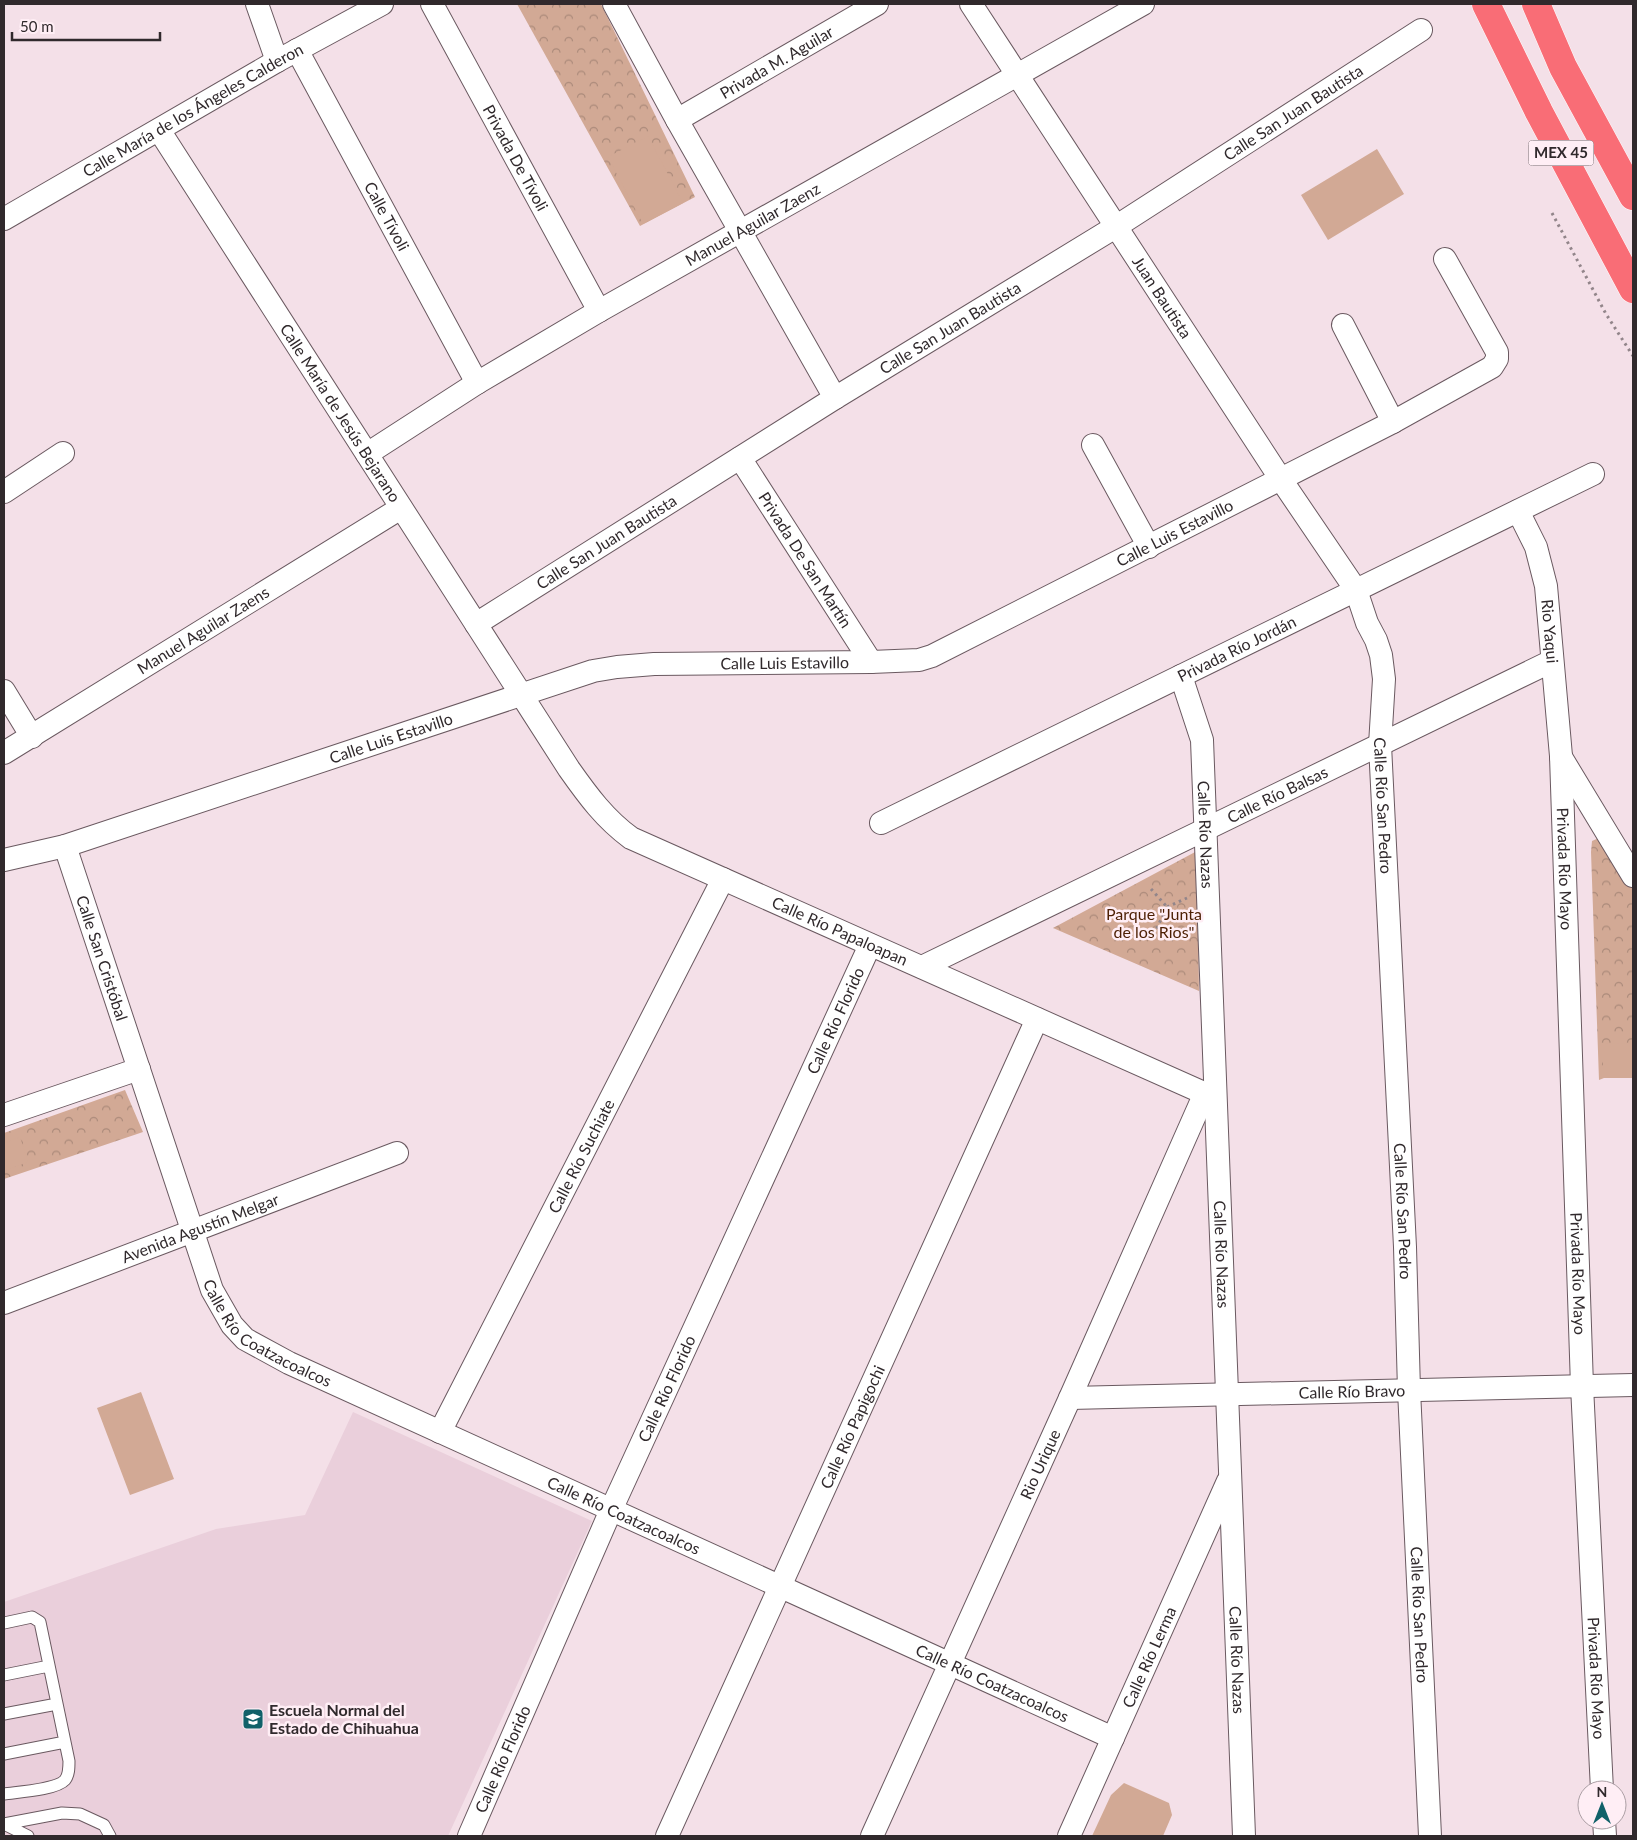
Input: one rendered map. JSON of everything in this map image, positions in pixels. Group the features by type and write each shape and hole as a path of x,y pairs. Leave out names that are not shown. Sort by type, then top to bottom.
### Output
{"highway":[{"name":"MEX 45","path":"1486,4 1539,112 1633,289"},
{"name":"MEX 45","path":"1536,4 1563,67 1633,196"}],"street":[{"path":"257,4 277,61"},
{"name":"Calle María de los Ángeles Calderon","path":"4,219 277,61 382,4"},
{"name":"Privada De Tívoli","path":"432,4 599,311"},
{"name":"Privada M. Aguilar","path":"677,120 877,4"},
{"name":"Juan Bautista","path":"971,4 1280,478 1356,590"},
{"name":"Manuel Aguilar Zaenz","path":"367,454 476,383 599,311 1143,4"},
{"path":"623,7 677,120 835,398"},
{"name":"Calle San Juan Bautista","path":"476,624 835,398 1117,226 1422,30"},
{"name":"Calle Tívoli","path":"297,50 476,383"},
{"name":"Calle María de Jesús Bejarano","path":"159,130 522,695"},
{"name":"Calle Luis Estavillo","path":"4,860 65,846 593,671 654,664 871,662 912,660 932,656 1393,422 1492,367 1498,359 1497,352 1445,259"},
{"path":"1344,325 1393,422"},
{"path":"1093,445 1149,547"},
{"path":"4,492 63,453"},
{"name":"Privada De San Martín","path":"740,458 871,662"},
{"name":"Privada Río Jordán","path":"881,823 1593,474"},
{"name":"Manuel Aguilar Zaens","path":"4,753 401,508"},
{"name":"Rio Yaqui","path":"1518,511 1536,547 1546,586 1561,756"},
{"name":"Calle Río San Pedro","path":"1356,590 1367,623 1381,655 1384,679 1380,745 1405,1248 1409,1390 1430,1836"},
{"name":"Calle Río Balsas","path":"922,967 1552,661"},
{"name":"Calle Río Nazas","path":"1181,676 1202,740 1206,829 1210,1096 1227,1394 1244,1836"},
{"path":"4,691 32,737"},
{"name":"Calle Río Papaloapan","path":"522,695 569,769 599,810 613,825 631,838 1210,1096"},
{"path":"1561,756 1633,876"},
{"name":"Privada Río Mayo","path":"1561,756 1582,1386 1602,1780"},
{"name":"Calle San Cristóbal","path":"65,846 192,1232"},
{"name":"Calle Río Suchiate","path":"440,1432 723,879"},
{"name":"Calle Río Florido","path":"469,1836 611,1510 870,944"},
{"name":"Calle Río Papigochi","path":"667,1836 1037,1018"},
{"path":"4,1115 138,1069"},
{"name":"Rio Urique","path":"872,1836 1070,1398 1210,1096"},
{"name":"Avenida Agustín Melgar","path":"4,1303 397,1153"},
{"name":"Calle Río Coatzacoalcos","path":"192,1232 212,1290 232,1325 245,1339 289,1364 1113,1738"},
{"name":"Calle Río Bravo","path":"1070,1398 1633,1384"},
{"name":"Calle Río Lerma","path":"1069,1836 1230,1477"}],"lane":[{"path":"4,1623 25,1617 32,1617 40,1622 70,1761 69,1772 64,1781 57,1786 4,1794"},
{"path":"4,1675 49,1666"},
{"path":"4,1714 57,1704"},
{"path":"4,1754 65,1742"},
{"path":"4,1824 62,1813 80,1814 104,1825 110,1836"},
{"path":"4,1824 28,1836"}],"path":[{"path":"1552,213 1606,314 1633,356"},
{"path":"1151,889 1167,906"},
{"path":"1156,930 1167,906 1189,898"}],"shaded area":[{"name":"Escuela Normal del Estado de Chihuahua","path":"353,1412 592,1521 448,1836 4,1836 4,1602 216,1529 305,1515"}],"green space":[{"path":"517,4 601,4 695,197 640,226"},
{"path":"648,136 683,203 643,224 608,157"},
{"path":"1377,149 1404,194 1328,240 1301,195"},
{"path":"1601,837 1633,878 1633,1078 1604,1078 1599,1080 1591,852 1592,841"},
{"name":"Parque \"Junta de los Rios\"","path":"1197,851 1199,991 1053,928"},
{"path":"1633,1043 1633,1078 1603,1078 1603,1044"},
{"path":"125,1090 143,1132 4,1179 4,1133"},
{"path":"20,1137 28,1162 4,1171 4,1143"},
{"path":"141,1392 174,1479 130,1495 97,1408"},
{"path":"1124,1783 1169,1803 1172,1815 1163,1836 1092,1836 1111,1795"}],"place":[{"name":"Escuela Normal del Estado de Chihuahua","path":"253,1719"}]}
